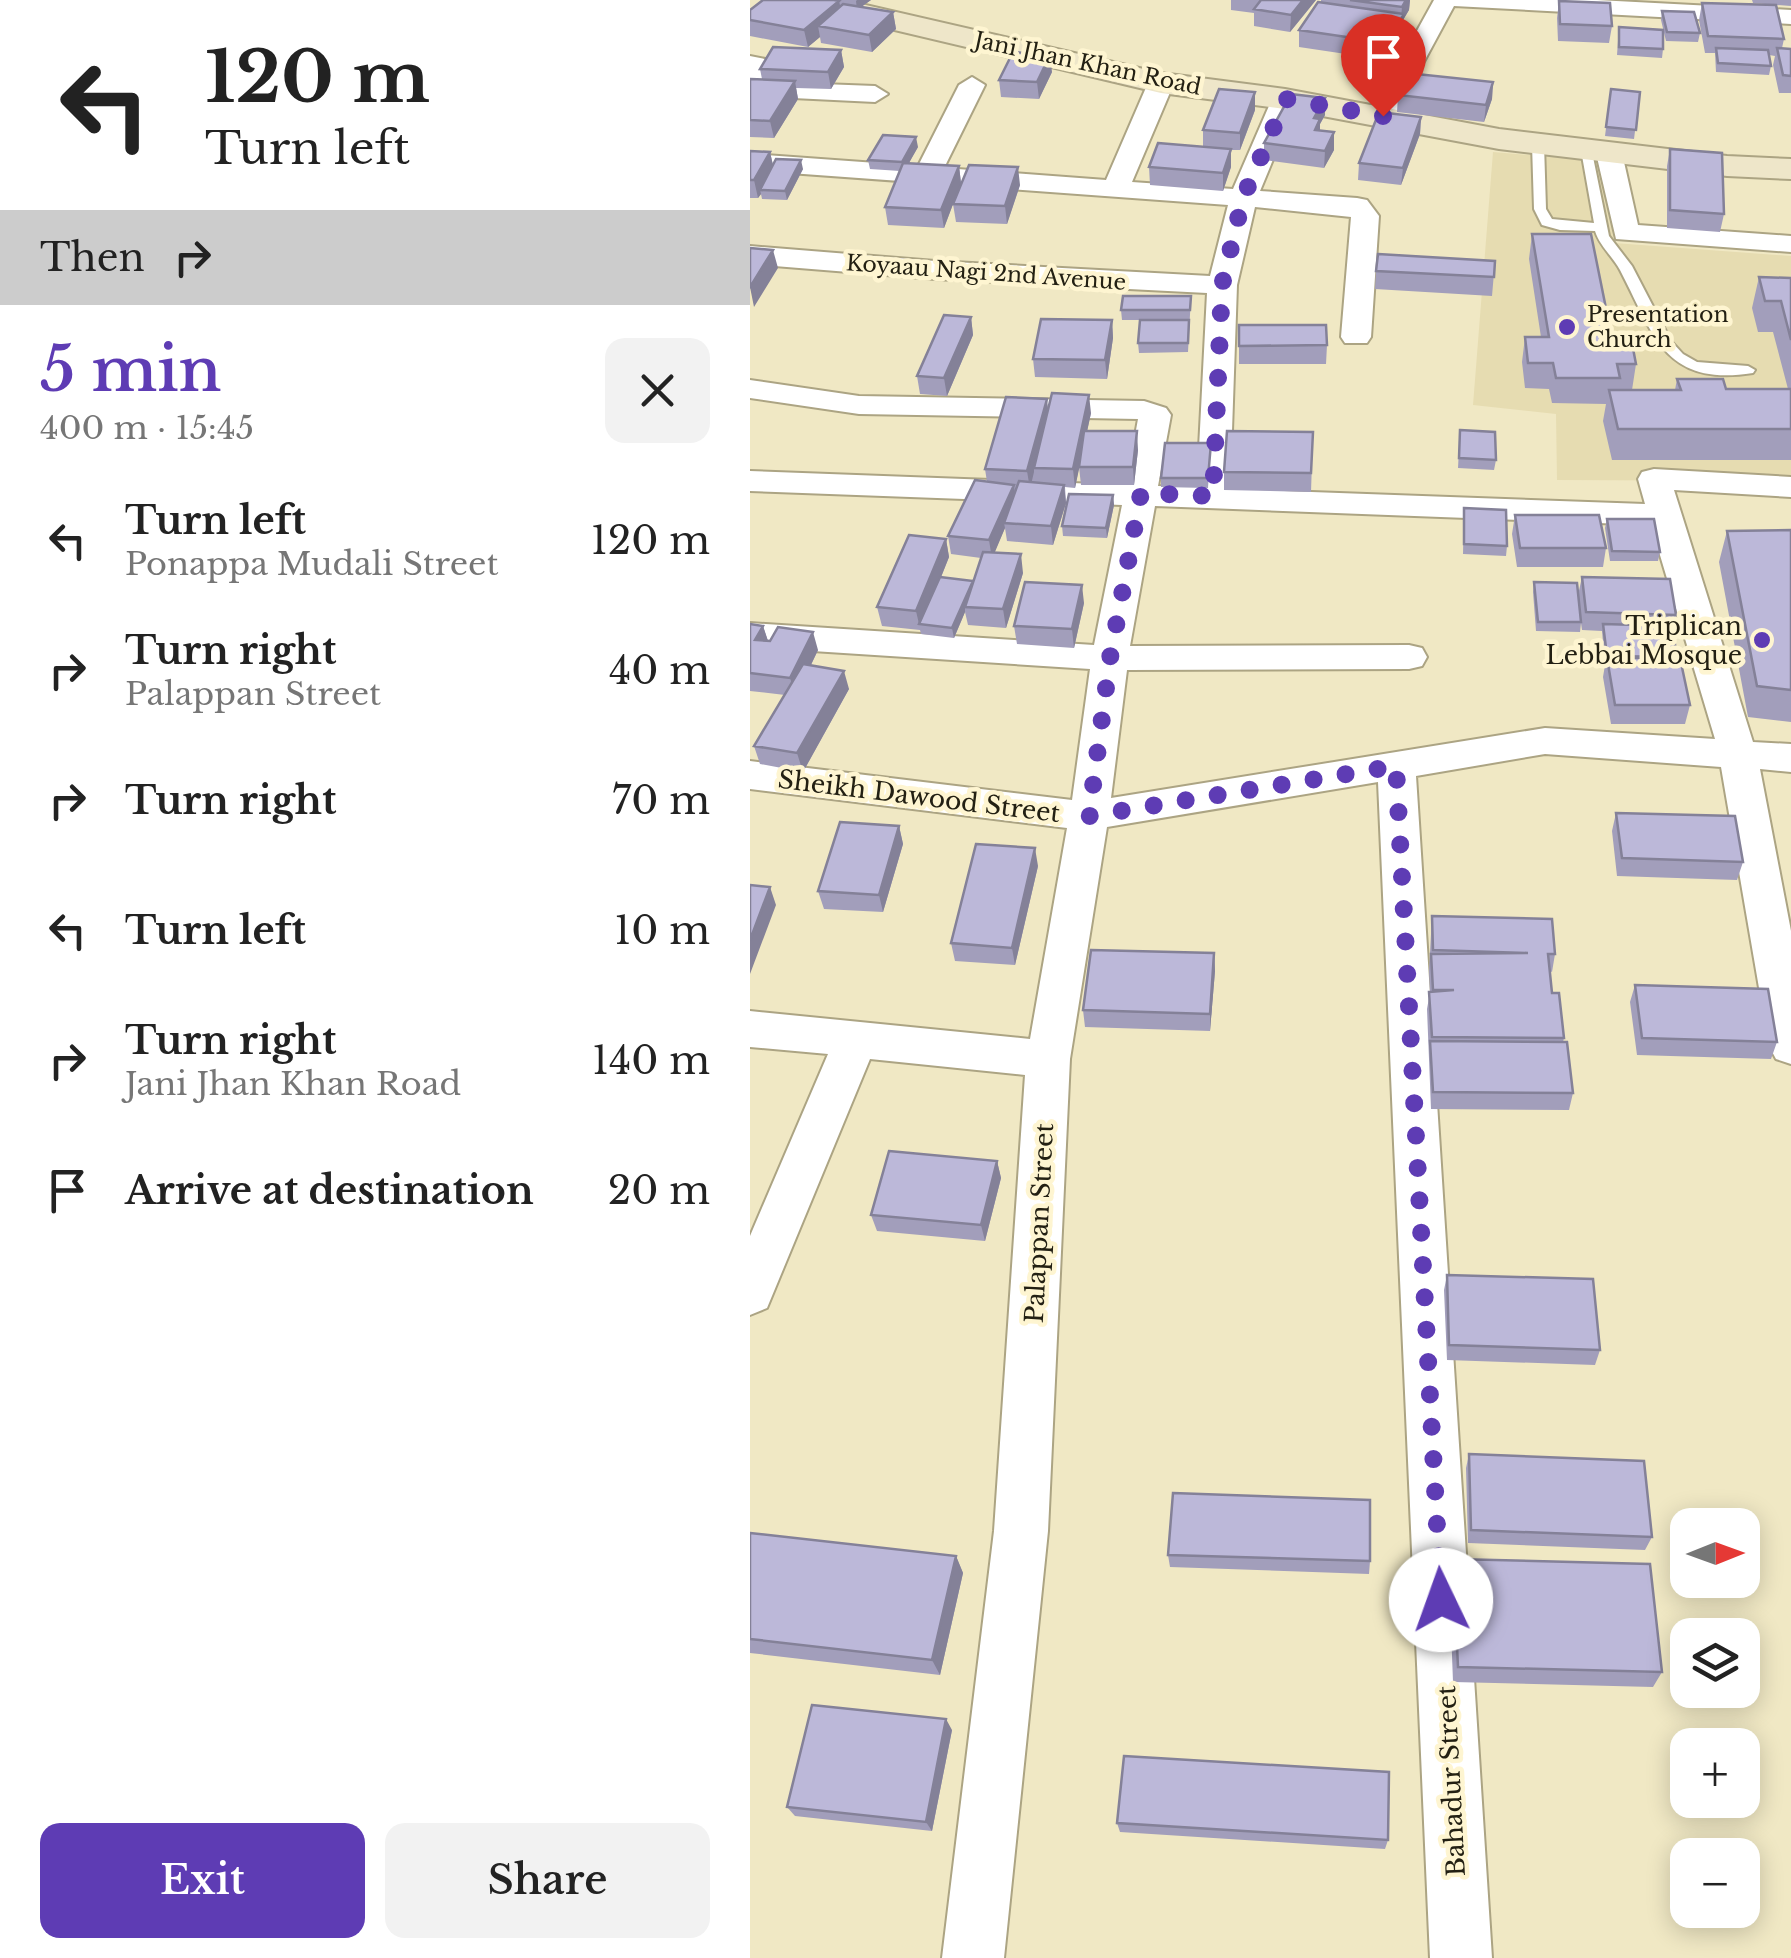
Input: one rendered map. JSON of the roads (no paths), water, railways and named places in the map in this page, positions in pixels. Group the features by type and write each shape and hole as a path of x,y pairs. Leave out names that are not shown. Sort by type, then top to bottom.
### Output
{"street":[{"name":"Jani Jhan Khan Road","path":"804,0 1161,83 1286,99 1538,144 1791,169"},
{"path":"1383,116 1446,0"},
{"path":"1456,0 1791,18"},
{"path":"750,63 766,66 753,90 875,94"},
{"path":"1116,187 1161,83"},
{"path":"928,176 972,85"},
{"path":"1213,496 1222,285 1243,198 1286,99"},
{"path":"1598,152 1626,233 1791,244"},
{"path":"750,162 1356,206 1365,216 1356,338"},
{"name":"Koyaau Nagi 2nd Avenue","path":"750,256 1222,285"},
{"name":"Palappan Street","path":"750,389 859,405 1144,410 1155,415 1110,658 1089,816 1048,1059 1020,1531 972,1958"},
{"path":"1791,487 1654,480 1738,754 1791,1046"},
{"path":"750,481 1666,515"},
{"path":"750,636 1110,658 1409,656"},
{"name":"Sheikh Dawood Street","path":"750,775 1089,816 1545,741 1791,758"},
{"name":"Bahadur Street","path":"1396,766 1461,1958"},
{"path":"750,1028 855,1042 1048,1059"},
{"path":"750,1294 855,1042"}],"lane":[{"path":"1538,144 1540,209 1547,222 1602,227"},
{"path":"1598,152 1603,238 1618,250 1638,298 1674,351 1690,365 1748,370"}],"place":[{"name":"Presentation Church","path":"1567,327"},
{"name":"Triplican Lebbai Mosque","path":"1762,640"}]}
